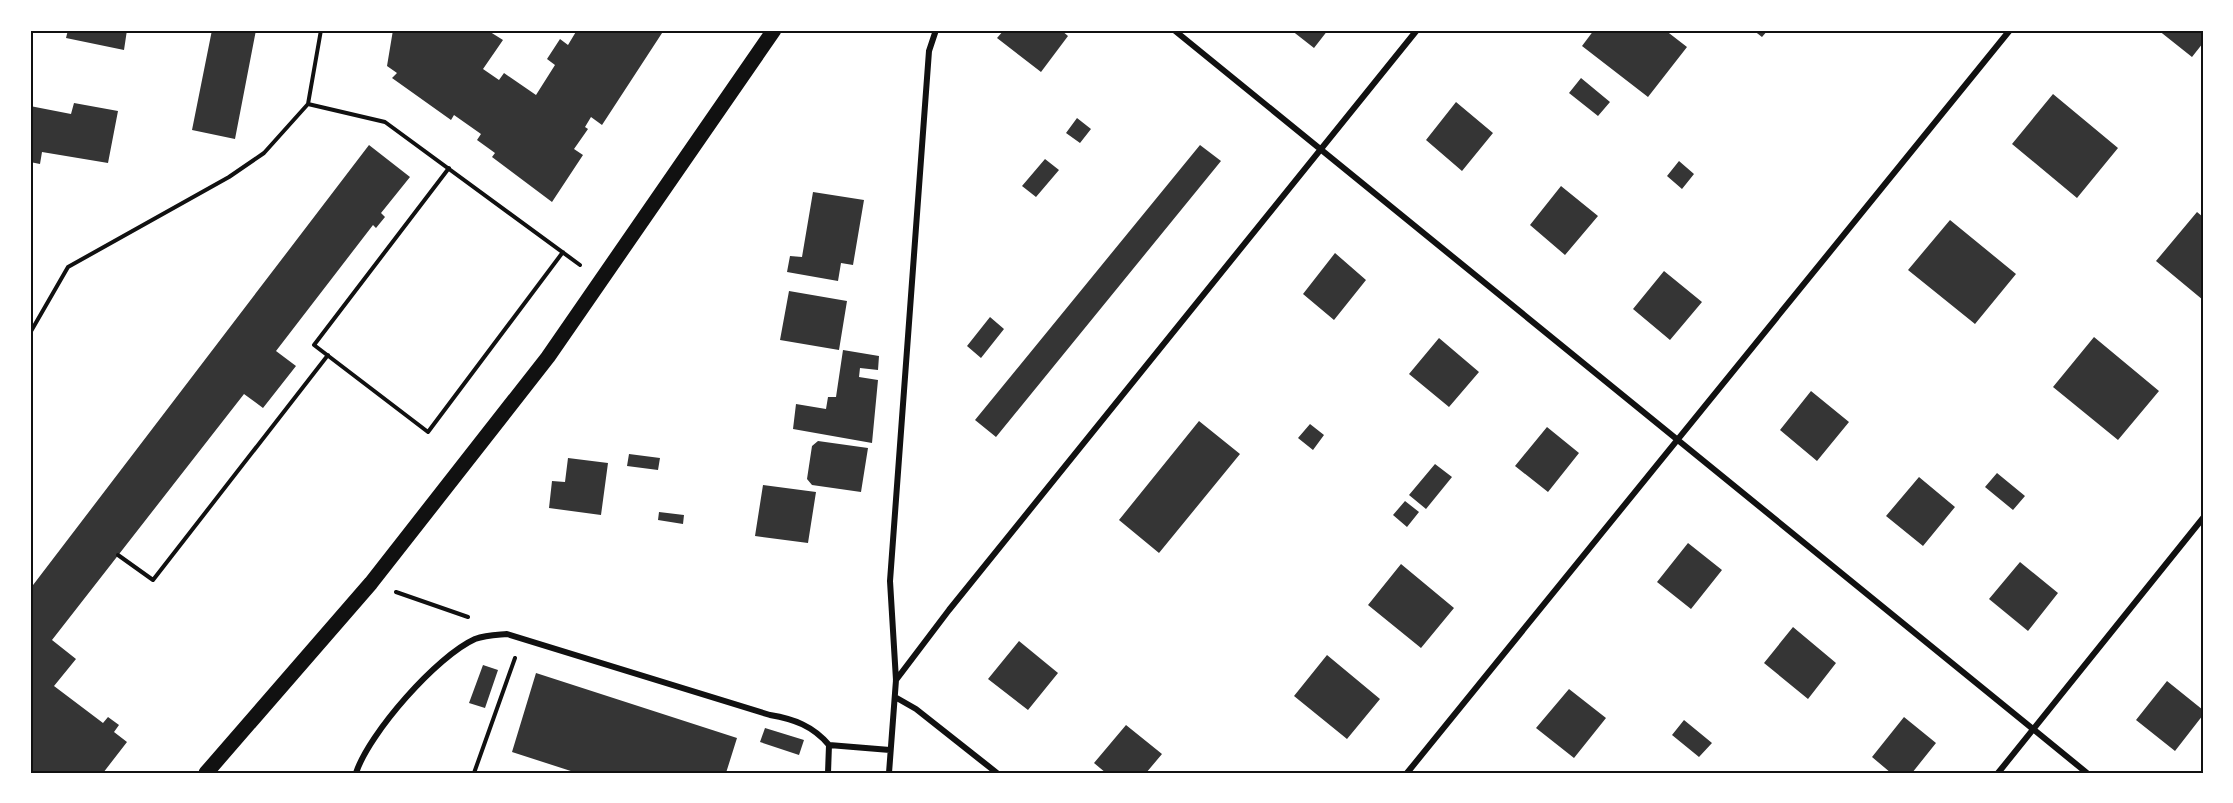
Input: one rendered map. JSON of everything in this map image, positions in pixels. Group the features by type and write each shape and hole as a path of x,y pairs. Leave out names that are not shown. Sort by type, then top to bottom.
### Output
{"main road":[{"path":"206,773 371,583 548,357 774,30"}],"street":[{"path":"889,773 896,697 890,581 929,51 936,30"},
{"path":"1174,30 2087,773"},
{"path":"896,680 949,610 1417,30"},
{"path":"1407,773 2010,30"},
{"path":"1998,773 2203,518"},
{"path":"356,773 360,758 375,734 451,654 475,639 507,634 770,715 795,720 820,733 830,745 828,773"},
{"path":"896,697 925,716 997,773"},
{"path":"830,745 890,750"}],"path":[{"path":"30,333 68,267 229,177 264,153 308,104 321,30"},
{"path":"308,104 385,122 602,281"},
{"path":"449,168 314,345 428,432 563,252"},
{"path":"118,555 153,580 328,355"},
{"path":"371,583 478,620 507,634"},
{"path":"474,773 522,638"}],"building":[{"path":"68,30 127,30 124,50 66,38"},
{"path":"212,30 256,30 235,139 192,130"},
{"path":"393,30 487,30 503,40 483,69 499,80 504,73 536,95 555,65 547,59 560,39 568,45 577,30 664,30 602,125 591,117 585,127 588,129 574,149 583,155 552,202 492,157 495,153 477,140 481,134 454,115 451,120 392,78 397,73 387,66"},
{"path":"1004,30 1061,30 1068,36 1041,72 997,38"},
{"path":"1291,30 1328,30 1314,48"},
{"path":"1594,30 1665,30 1687,47 1648,97 1582,46"},
{"path":"1753,30 1768,30 1762,37"},
{"path":"2158,30 2203,30 2203,43 2192,57"},
{"path":"1581,78 1610,102 1598,116 1569,93"},
{"path":"2053,94 2118,148 2077,198 2012,144"},
{"path":"1456,102 1493,133 1462,171 1426,140"},
{"path":"74,103 118,111 108,163 42,152 40,164 30,162 30,106 71,114"},
{"path":"1077,118 1091,129 1080,143 1066,133"},
{"path":"369,145 410,177 381,213 385,217 376,228 373,225 276,351 296,366 263,408 244,394 52,640 76,659 54,686 103,723 108,717 119,725 114,732 127,742 103,773 30,773 30,589"},
{"path":"1200,145 1221,161 996,437 975,420"},
{"path":"1045,159 1059,170 1036,197 1022,186"},
{"path":"1679,161 1694,174 1682,189 1667,176"},
{"path":"1561,186 1598,216 1565,255 1530,225"},
{"path":"813,192 864,200 853,265 841,263 838,281 787,272 790,256 802,257"},
{"path":"2197,212 2203,217 2203,300 2156,261"},
{"path":"1950,220 2016,274 1975,324 1908,270"},
{"path":"1335,253 1366,280 1334,320 1303,294"},
{"path":"1664,271 1702,302 1670,340 1633,309"},
{"path":"789,291 847,301 839,350 780,340"},
{"path":"990,317 1004,329 981,358 967,346"},
{"path":"2094,337 2159,391 2118,440 2053,387"},
{"path":"1439,338 1479,372 1449,407 1409,374"},
{"path":"843,350 879,356 878,370 860,368 859,377 878,380 872,443 793,429 796,404 826,409 828,397 836,397"},
{"path":"1811,391 1849,422 1817,461 1780,430"},
{"path":"1199,421 1240,454 1159,553 1119,520"},
{"path":"1310,424 1324,435 1313,450 1298,438"},
{"path":"1547,427 1579,453 1548,492 1515,466"},
{"path":"818,441 868,448 861,492 812,485 807,479 812,446"},
{"path":"629,454 660,458 658,470 627,466"},
{"path":"568,458 608,463 601,515 549,508 552,481 565,482"},
{"path":"1435,464 1452,477 1426,509 1409,495"},
{"path":"1997,473 2025,496 2013,510 1985,487"},
{"path":"1919,477 1955,507 1923,546 1886,516"},
{"path":"763,485 816,492 808,543 755,536"},
{"path":"1405,501 1419,512 1407,527 1393,515"},
{"path":"659,512 684,515 683,524 658,520"},
{"path":"1688,543 1722,570 1691,609 1657,582"},
{"path":"2020,562 2058,593 2028,631 1989,599"},
{"path":"1401,564 1454,608 1421,648 1368,605"},
{"path":"1793,627 1836,663 1808,699 1764,663"},
{"path":"1019,641 1058,673 1028,710 988,679"},
{"path":"1327,655 1380,699 1347,739 1294,696"},
{"path":"483,665 498,670 485,708 469,703"},
{"path":"536,673 737,738 726,773 577,773 512,752"},
{"path":"2167,681 2203,710 2203,715 2175,751 2136,720"},
{"path":"1569,689 1606,718 1574,758 1536,728"},
{"path":"1904,717 1936,743 1912,773 1891,773 1872,757"},
{"path":"1684,720 1712,743 1699,757 1672,735"},
{"path":"1126,725 1162,754 1146,773 1106,773 1094,763"},
{"path":"765,728 804,740 799,755 760,742"}]}
